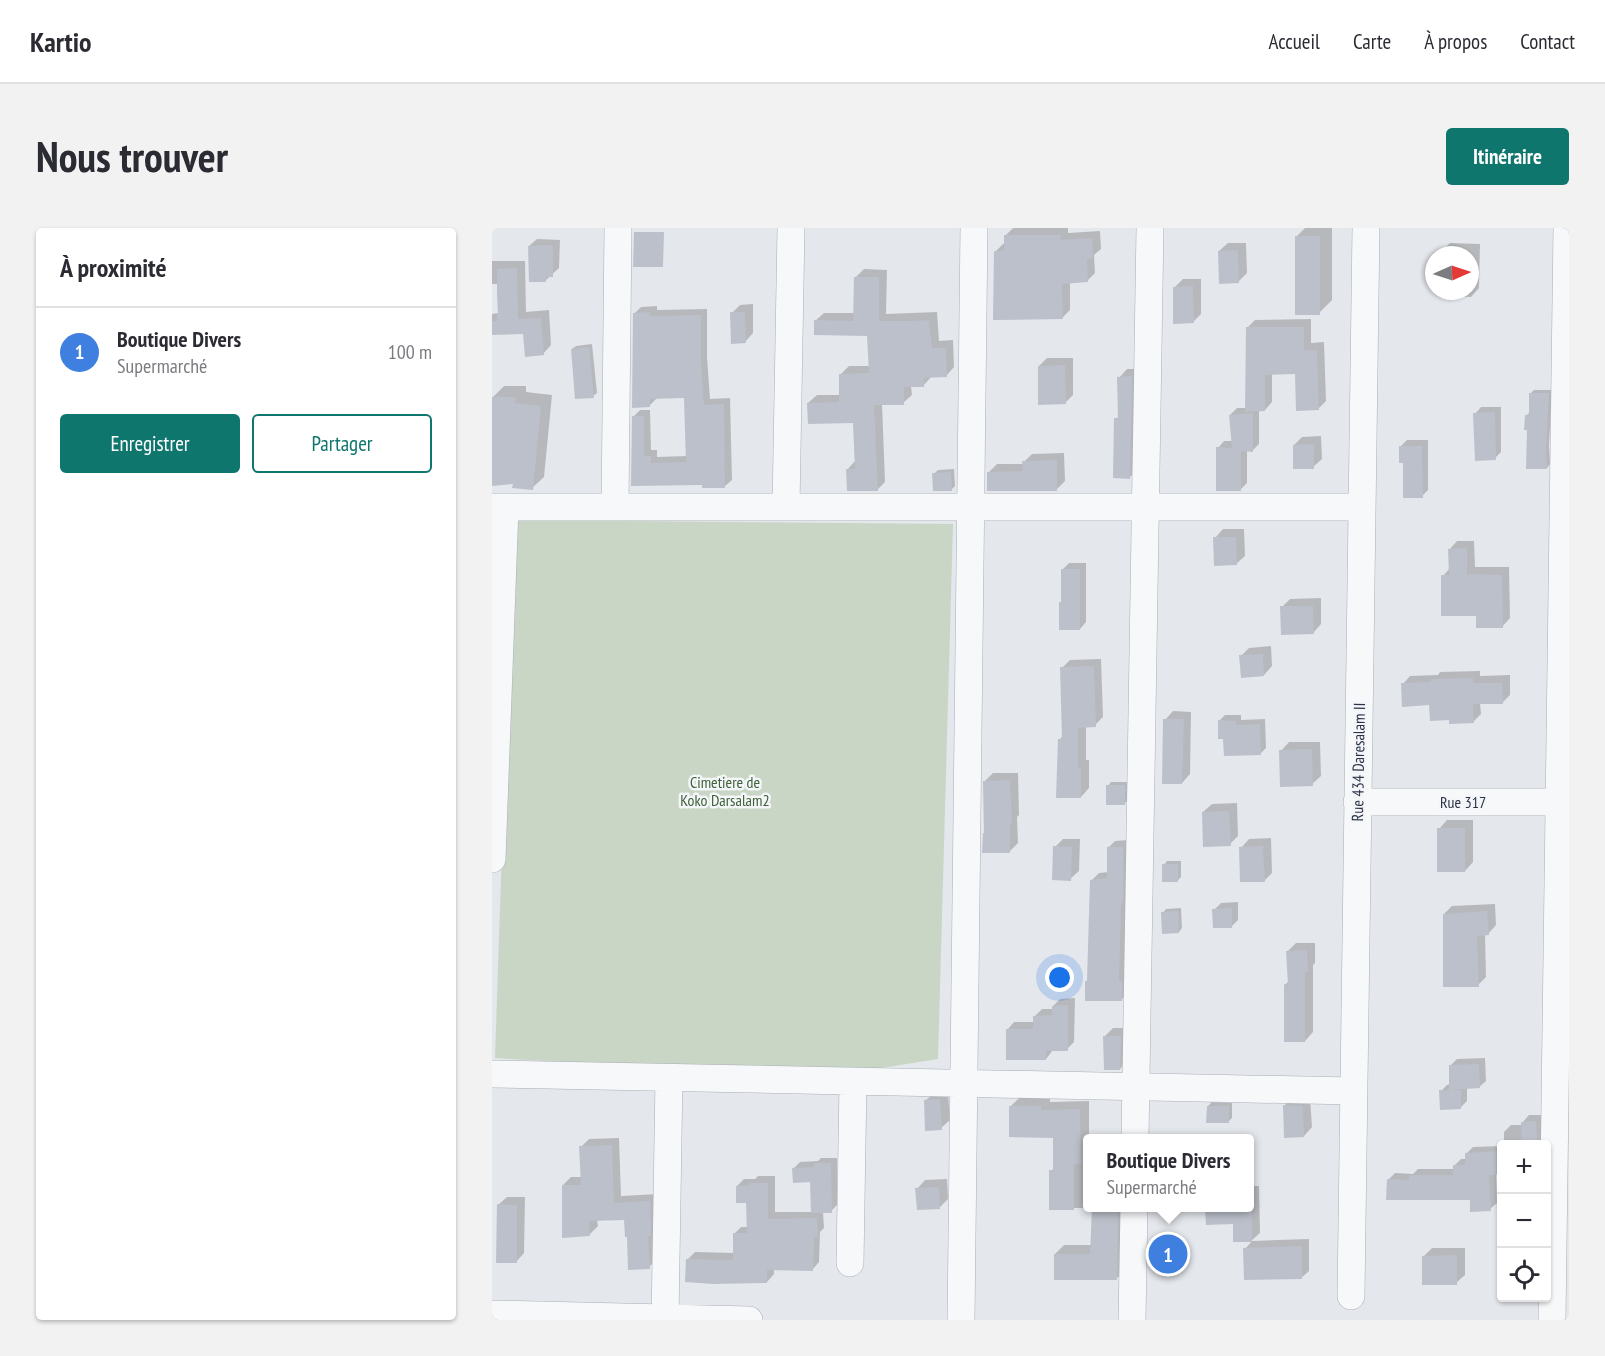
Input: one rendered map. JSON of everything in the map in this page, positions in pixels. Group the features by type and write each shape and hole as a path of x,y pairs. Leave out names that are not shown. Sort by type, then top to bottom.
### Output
{"street":[{"path":"615,507 618,228"},
{"path":"786,507 791,228"},
{"path":"961,1320 974,228"},
{"path":"1135,1134 1150,228"},
{"name":"Rue 434 Daresalam II","path":"1351,1296 1366,228"},
{"path":"1552,1320 1564,802 1567,228"},
{"path":"492,859 498,507 1362,507"},
{"name":"Rue 317","path":"1358,802 1564,802"},
{"path":"492,1074 1353,1091"},
{"path":"665,1319 669,1078"},
{"path":"850,1263 853,1082"},
{"path":"1132,1320 1134,1212"},
{"path":"492,1314 749,1320"}],"green space":[{"name":"Cimetiere de Koko Darsalam2","path":"513,520 953,524 938,1059 843,1074 723,1072 495,1058"}],"building":[{"path":"634,232 664,232 663,267 633,267"},
{"path":"1004,235 1061,235 1060,240 1092,238 1093,258 1087,259 1088,282 1062,284 1063,319 993,320 994,251 1004,251"},
{"path":"1295,236 1320,236 1320,315 1295,315"},
{"path":"528,246 553,246 553,277 546,277 546,282 529,282"},
{"path":"1238,250 1239,283 1219,284 1218,251"},
{"path":"517,268 518,319 541,318 544,355 525,357 523,334 492,335 492,321 497,321 498,313 497,269"},
{"path":"854,277 879,277 879,321 929,320 932,348 946,348 947,377 924,378 924,387 904,387 904,405 874,405 878,491 847,491 846,469 855,469 853,423 808,424 807,403 839,402 839,374 869,373 867,336 814,335 814,320 853,321"},
{"path":"1193,286 1194,323 1173,324 1173,287"},
{"path":"650,312 650,316 701,315 704,405 724,404 725,488 702,488 702,485 631,486 632,416 644,416 644,456 651,456 651,463 686,462 684,398 650,399 650,407 632,408 633,313"},
{"path":"730,312 745,312 746,343 731,344"},
{"path":"1246,327 1304,327 1304,350 1317,350 1319,410 1296,411 1295,374 1265,375 1265,411 1245,412"},
{"path":"589,347 594,398 575,399 571,349"},
{"path":"1065,365 1066,404 1038,405 1038,366"},
{"path":"1132,376 1130,479 1113,478 1114,418 1118,418 1117,377"},
{"path":"1529,393 1549,393 1547,469 1526,469 1527,430 1524,430 1525,415 1529,415"},
{"path":"492,397 516,397 515,403 541,406 533,490 512,488 513,484 492,486"},
{"path":"1495,412 1496,460 1475,461 1473,413"},
{"path":"1253,413 1253,452 1241,451 1241,491 1216,491 1216,447 1232,448 1229,415"},
{"path":"1314,444 1314,469 1293,469 1293,445"},
{"path":"1399,446 1422,446 1423,498 1403,498 1403,463 1399,463"},
{"path":"1057,460 1057,491 987,491 987,472 1023,471 1022,461"},
{"path":"951,472 952,491 933,491 932,473"},
{"path":"1213,537 1236,537 1237,565 1214,566"},
{"path":"1467,548 1467,574 1502,575 1503,628 1476,628 1476,616 1441,616 1441,575 1449,575 1448,549"},
{"path":"1061,569 1080,569 1080,630 1059,630"},
{"path":"1280,606 1313,606 1314,634 1281,635"},
{"path":"1263,654 1264,676 1241,678 1239,655"},
{"path":"1094,666 1096,727 1078,728 1081,798 1056,798 1058,739 1062,739 1060,667"},
{"path":"1473,678 1473,683 1502,683 1503,704 1473,704 1474,723 1449,724 1449,720 1430,721 1429,705 1402,707 1401,683 1431,682 1431,679"},
{"path":"1163,719 1184,719 1182,784 1162,784"},
{"path":"1218,720 1236,721 1236,725 1260,724 1261,755 1224,756 1223,739 1218,739"},
{"path":"1312,749 1313,786 1280,787 1279,750"},
{"path":"1010,780 1012,825 1010,825 1010,853 982,853 983,781"},
{"path":"1106,785 1125,785 1125,805 1106,805"},
{"path":"1229,811 1231,846 1203,847 1202,812"},
{"path":"1437,828 1465,828 1465,872 1437,872"},
{"path":"1053,846 1072,847 1071,881 1052,880"},
{"path":"1263,846 1265,882 1240,882 1239,847"},
{"path":"1107,847 1123,847 1119,981 1122,981 1122,1001 1085,1001 1090,880 1107,878"},
{"path":"1162,864 1178,864 1178,882 1162,882"},
{"path":"1232,908 1232,928 1213,928 1212,909"},
{"path":"1178,911 1179,933 1162,934 1161,912"},
{"path":"1487,911 1489,935 1477,936 1479,987 1443,987 1443,914"},
{"path":"1307,950 1305,1042 1284,1042 1284,984 1288,985 1286,951"},
{"path":"1068,1005 1068,1051 1046,1051 1046,1060 1006,1060 1006,1029 1033,1029 1033,1016 1052,1015 1052,1006"},
{"path":"1103,1036 1121,1036 1120,1070 1104,1070"},
{"path":"1479,1064 1480,1088 1450,1090 1461,1090 1461,1109 1440,1110 1439,1090 1449,1090 1449,1065"},
{"path":"940,1099 942,1130 925,1131 924,1100"},
{"path":"1283,1105 1303,1106 1304,1137 1284,1138"},
{"path":"1009,1106 1041,1106 1041,1110 1080,1109 1081,1164 1074,1164 1074,1210 1049,1210 1049,1170 1053,1170 1053,1138 1009,1137"},
{"path":"1207,1106 1229,1106 1229,1123 1206,1123"},
{"path":"1536,1121 1537,1140 1522,1140 1521,1122"},
{"path":"612,1145 614,1203 650,1201 651,1236 648,1236 650,1269 628,1270 624,1220 589,1221 590,1236 562,1238 562,1185 581,1185 579,1146"},
{"path":"1497,1151 1497,1174 1489,1175 1491,1211 1470,1212 1470,1200 1386,1200 1387,1179 1409,1180 1409,1175 1453,1175 1453,1165 1465,1165 1465,1153"},
{"path":"814,1163 831,1163 832,1213 811,1213 810,1182 793,1183 792,1168 814,1167"},
{"path":"749,1183 768,1183 768,1219 817,1218 818,1237 814,1237 813,1271 767,1270 767,1283 685,1282 686,1259 733,1260 733,1233 747,1233 746,1203 736,1203 736,1186 749,1186"},
{"path":"939,1187 940,1209 917,1210 915,1188"},
{"path":"497,1204 517,1205 517,1263 496,1263"},
{"path":"1092,1212 1118,1212 1117,1280 1054,1280 1054,1254 1090,1254"},
{"path":"1205,1212 1252,1212 1252,1242 1233,1242 1233,1224 1206,1225"},
{"path":"1302,1246 1302,1279 1244,1280 1243,1248"},
{"path":"1457,1255 1457,1285 1422,1285 1422,1256"}],"place":[{"name":"Boutique Divers","path":"1168,1254"}]}
